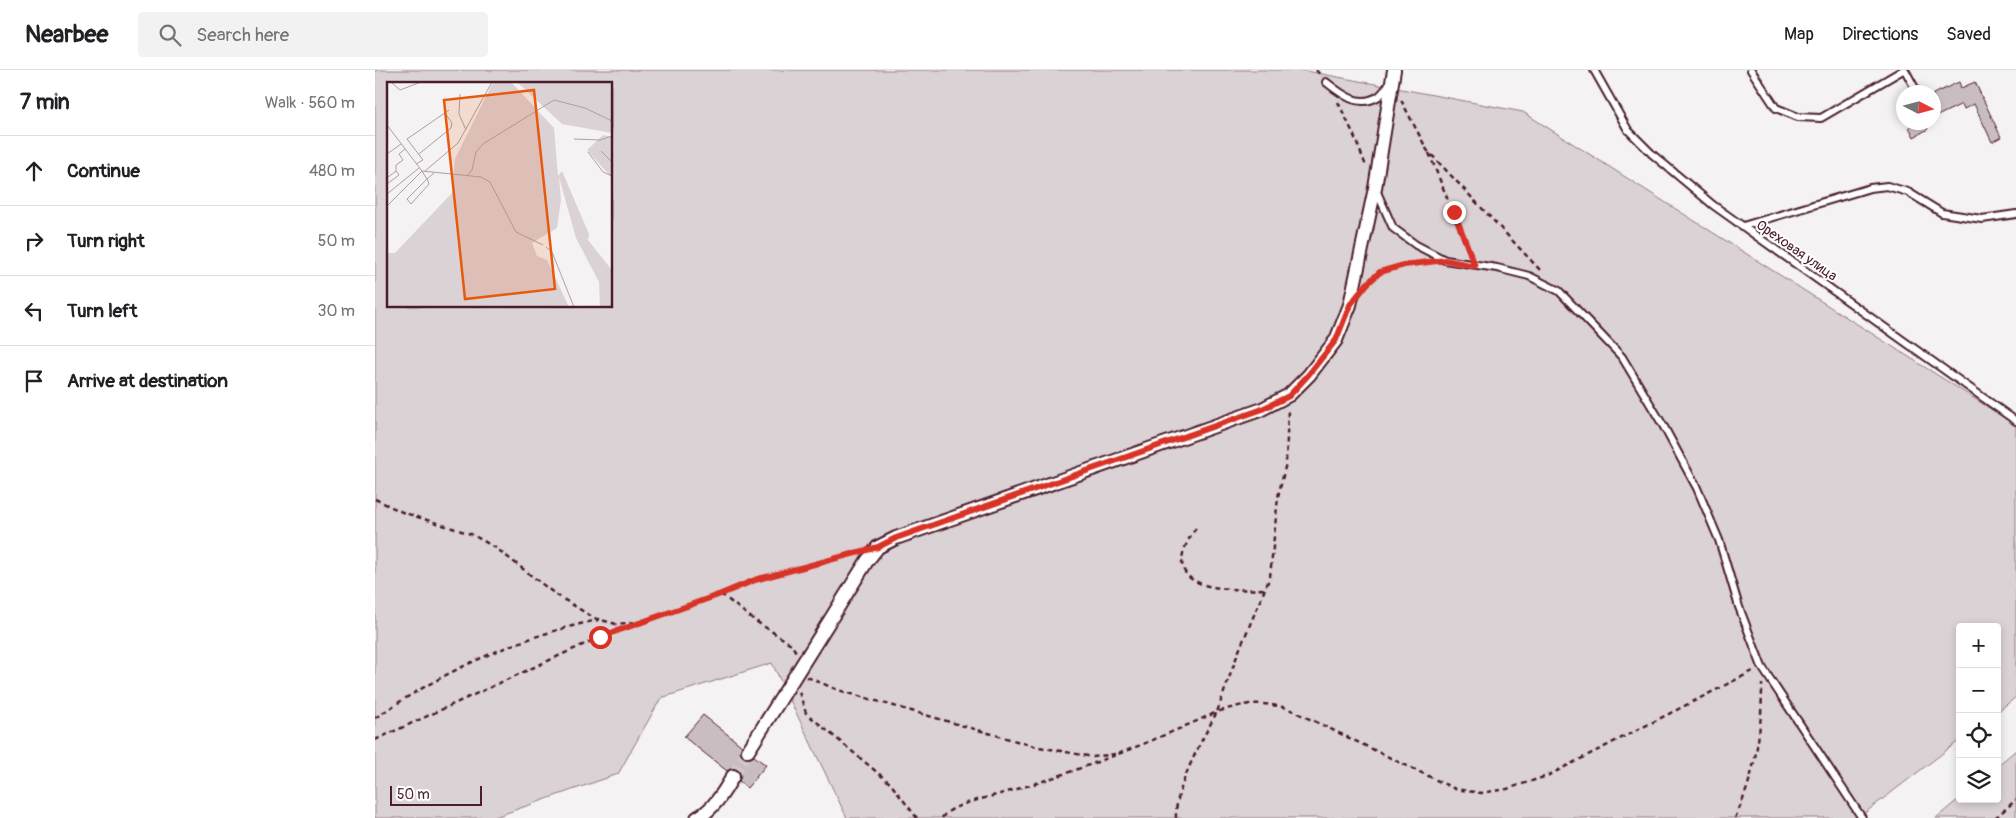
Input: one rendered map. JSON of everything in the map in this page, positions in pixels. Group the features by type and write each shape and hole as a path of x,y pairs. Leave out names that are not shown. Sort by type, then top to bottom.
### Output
{"street":[{"path":"748,751 867,561 878,547 896,538 1260,410 1289,396 1336,340 1350,305 1375,188 1393,75"},
{"path":"697,818 705,814 725,790 733,776"}],"lane":[{"name":"Ореховая улица","path":"1594,70 1628,130 1652,154 1713,205 2016,421"},
{"path":"1751,70 1776,108 1798,117 1821,118 1904,70 1913,85"},
{"path":"1326,82 1345,97 1361,101 1379,96 1393,75"},
{"path":"1743,226 1870,188 1887,186 1908,192 1942,213 1982,219 2016,214"},
{"path":"1375,188 1393,228 1416,245 1445,260 1497,268 1529,276 1559,291 1621,357 1669,436 1697,488 1719,540 1739,607 1762,666 1862,818"}],"path":[{"path":"1316,70 1326,82"},
{"path":"1400,99 1427,150 1475,266"},
{"path":"1337,102 1353,133 1368,170"},
{"path":"1427,150 1559,291"},
{"path":"1350,305 1367,284 1380,272 1404,265 1445,260"},
{"path":"1176,818 1180,794 1197,750 1217,712 1238,653 1270,577 1278,497 1286,463 1289,396"},
{"path":"375,499 402,512 455,528 488,543 555,594 600,619 616,624 643,621"},
{"path":"1196,528 1183,551 1182,566 1187,576 1199,584 1245,590 1265,589"},
{"path":"375,740 600,637 755,580 878,547"},
{"path":"721,594 754,620 791,644 798,656 799,693 805,713 890,783 917,818"},
{"path":"375,718 413,692 441,677 523,640 553,630 600,619"},
{"path":"941,818 944,814 967,803 1055,778 1119,754 1217,712 1245,703 1267,703 1287,708 1455,789 1481,793 1507,789 1547,776 1762,666 1762,718 1755,759 1746,796 1735,818"},
{"path":"798,673 838,690 1034,746 1093,757 1119,754"},
{"path":"1995,818 2016,800"}],"shaded area":[{"path":"375,70 1301,70 1523,112 2016,425 2016,697 2001,709 2001,623 1956,623 1956,743 1858,818 847,818 772,663 661,698 618,774 492,818 375,818"},
{"path":"2016,750 2016,818 1936,818 1956,801 1956,803 2001,803 2001,763"}],"building":[{"path":"1959,82 1961,88 1975,82 2001,137 1992,142 1974,104 1964,109 1962,104 1941,114 1941,90"},
{"path":"1910,130 1926,130 1914,137"},
{"path":"703,715 742,746 740,751 743,758 748,759 754,756 766,765 747,788 739,781 741,775 737,769 732,768 727,771 684,737"}],"tunnel":[{"path":"733,776 748,751"}],"route":[{"path":"600,637 755,580 878,547 896,538 1129,458 1260,410 1289,396 1336,340 1350,305 1367,284 1380,272 1404,265 1445,260 1475,266 1454,212"}]}
